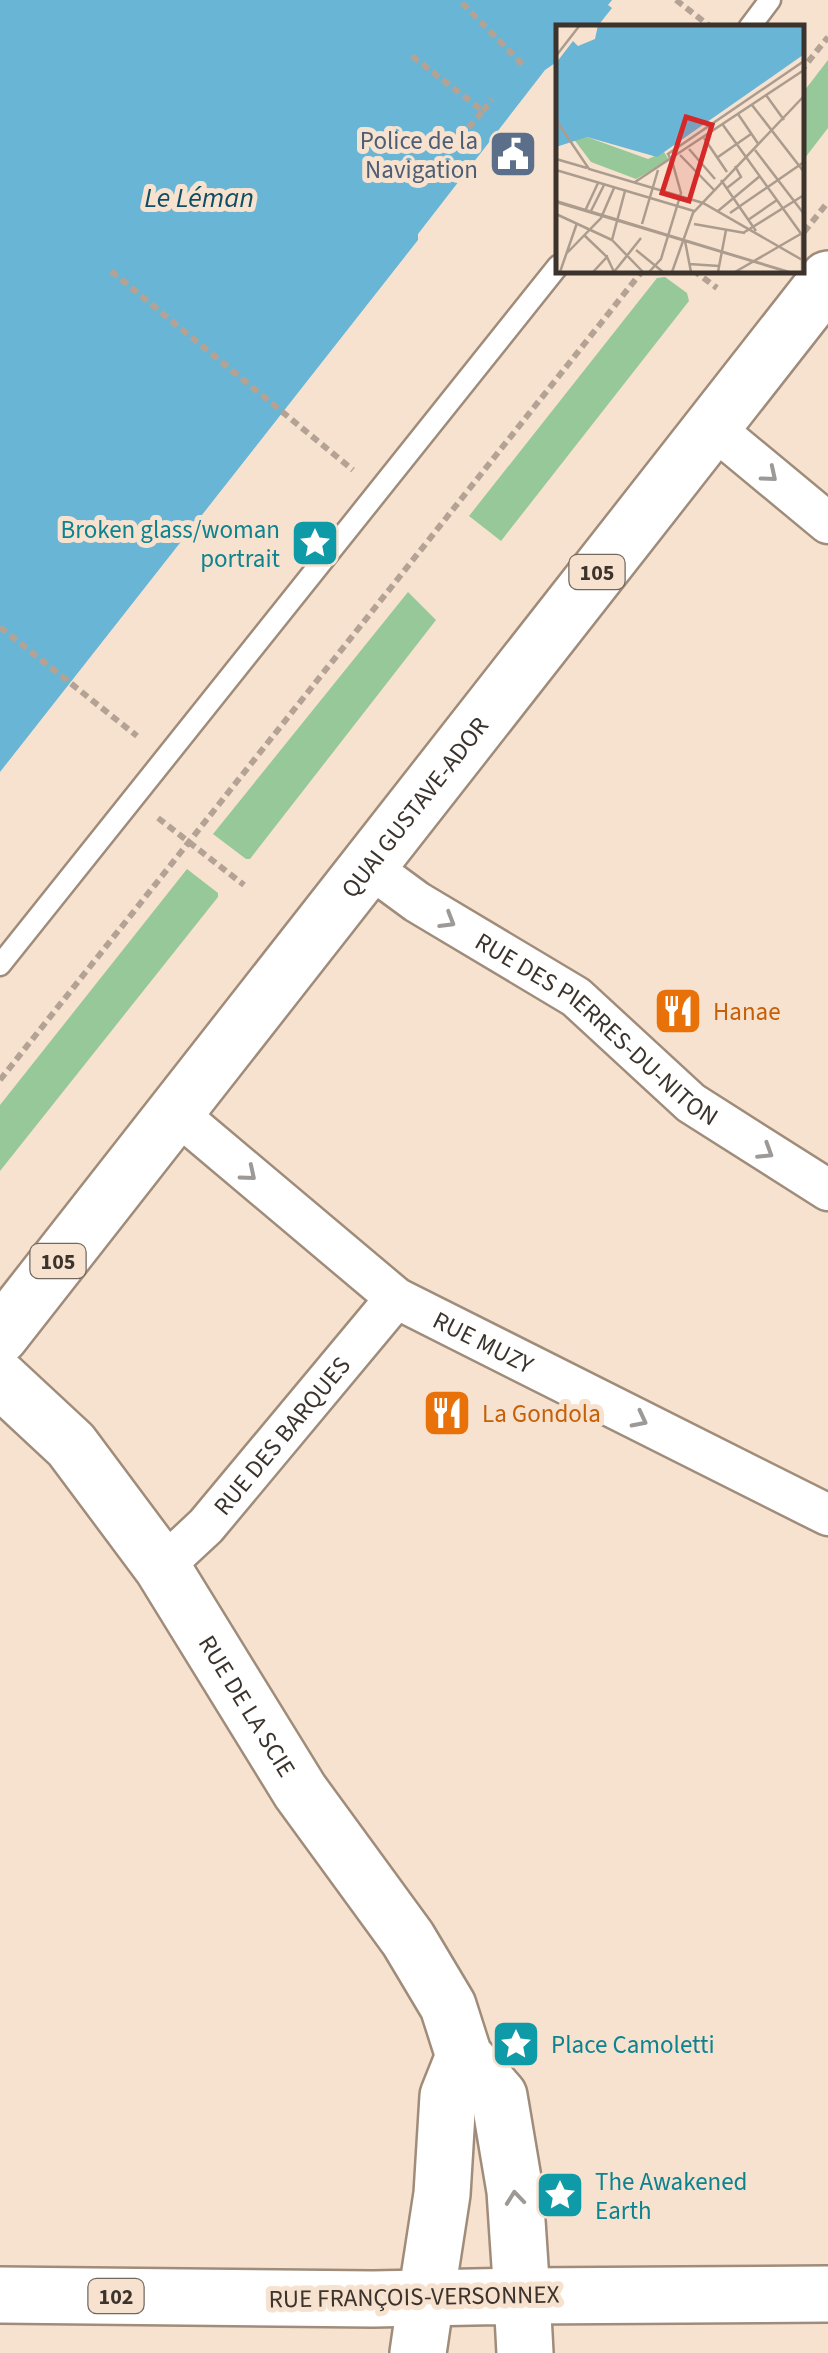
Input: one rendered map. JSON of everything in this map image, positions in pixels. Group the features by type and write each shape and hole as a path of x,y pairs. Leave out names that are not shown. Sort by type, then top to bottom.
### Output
{"main road":[{"name":"QUAI GUSTAVE-ADOR","path":"0,1336 828,279"},
{"name":"RUE DE LA SCIE","path":"0,1379 71,1445 162,1567 300,1791 408,1939 448,2006 464,2056"},
{"path":"418,2353 442,2194 448,2096 464,2056 499,2096 515,2192 526,2353"},
{"name":"RUE FRANÇOIS-VERSONNEX","path":"0,2296 426,2298 828,2294"}],"street":[{"path":"711,426 828,523"},
{"name":"RUE DES PIERRES-DU-NITON","path":"368,866 418,902 576,998 691,1103 828,1190"},
{"name":"RUE MUZY","path":"174,1111 396,1298 828,1515"},
{"name":"RUE DES BARQUES","path":"162,1567 206,1526 396,1298"}],"lane":[{"path":"750,25 770,0"},
{"path":"0,965 556,268"}],"path":[{"path":"676,0 708,25"},
{"path":"462,3 526,68"},
{"path":"803,68 828,37"},
{"path":"412,56 483,111"},
{"path":"463,134 492,99"},
{"path":"803,233 828,202"},
{"path":"111,271 378,490"},
{"path":"0,1080 641,272"},
{"path":"696,272 717,288"},
{"path":"0,627 166,759"},
{"path":"159,819 244,885"}],"green space":[{"path":"828,60 828,128 803,160 803,92"},
{"path":"665,277 687,293 689,301 501,541 469,516 657,278"},
{"path":"408,592 436,620 250,859 246,859 213,834"},
{"path":"187,869 218,897 0,1171 0,1105"}],"water":[{"name":"Le Léman","path":"0,0 612,0 608,5 612,8 599,25 556,25 556,62 545,70 418,234 418,240 0,772"}],"place":[{"name":"Police de la Navigation","path":"513,154"},
{"name":"Broken glass/woman portrait","path":"315,543"},
{"name":"Hanae","path":"678,1011"},
{"name":"La Gondola","path":"447,1413"},
{"name":"Place Camoletti","path":"516,2044"},
{"name":"The Awakened Earth","path":"560,2195"}]}
